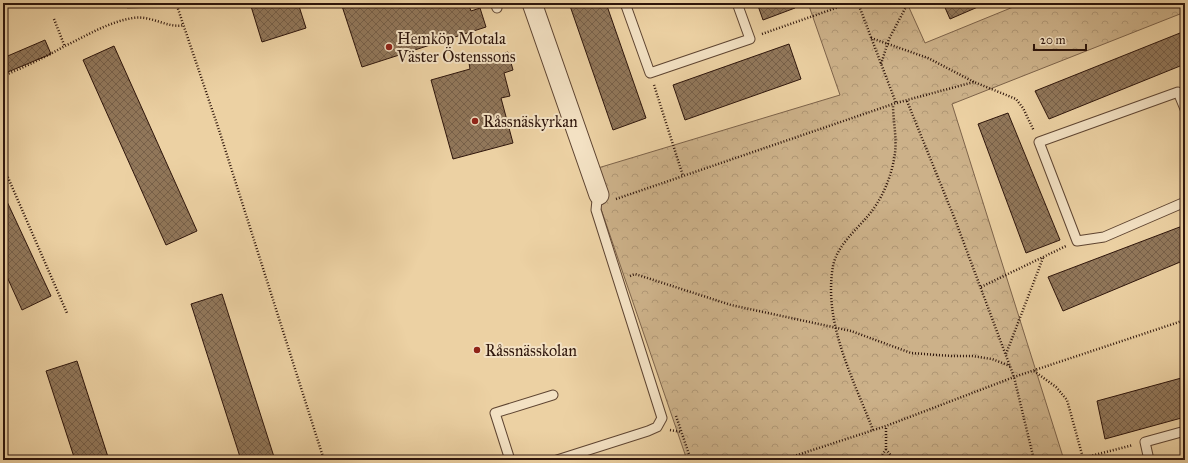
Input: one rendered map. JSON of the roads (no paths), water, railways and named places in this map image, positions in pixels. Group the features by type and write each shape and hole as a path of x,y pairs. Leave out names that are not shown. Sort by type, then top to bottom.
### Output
{"street":[{"path":"532,3 606,197"}],"lane":[{"path":"625,3 650,73 750,39 737,3"},
{"path":"1185,110 1182,90 1039,142 1077,241 1104,237 1185,202"},
{"path":"557,460 648,431 657,427 662,418 596,210 597,200 606,197"},
{"path":"510,460 495,413 553,395"},
{"path":"1149,460 1145,442 1185,431"}],"place":[{"name":"Hemköp Motala Väster Östenssons","path":"389,47"},
{"name":"Råssnäskyrkan","path":"475,121"},
{"name":"Råssnässkolan","path":"477,350"}]}
